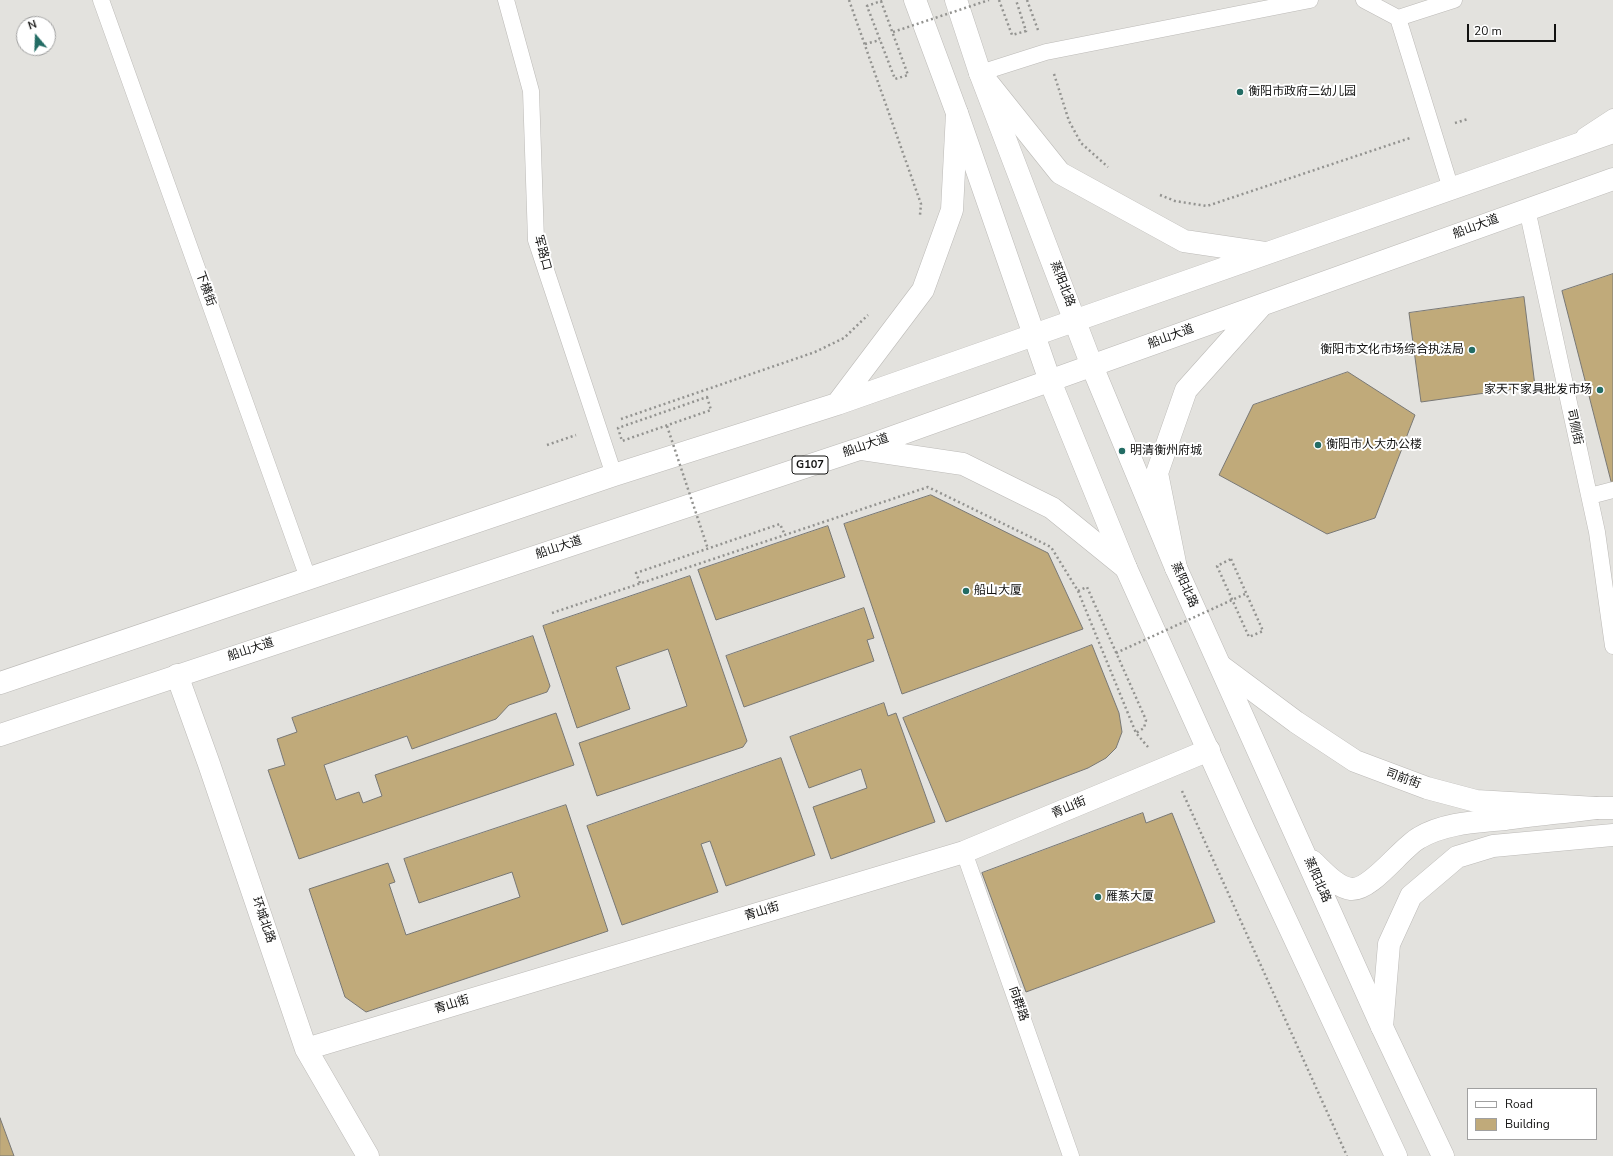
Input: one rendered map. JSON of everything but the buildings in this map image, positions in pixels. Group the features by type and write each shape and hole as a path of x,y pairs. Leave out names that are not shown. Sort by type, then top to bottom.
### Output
{"main road":[{"path":"915,0 1050,380 1126,568 1244,830 1396,1156"},
{"name":"蒸阳北路","path":"956,0 980,73 1092,366 1176,568 1222,667 1382,1027 1443,1156"},
{"path":"980,73 1060,173 1184,241 1268,254"},
{"path":"837,404 923,290 952,210 956,114"},
{"path":"0,683 614,475 837,404 1613,132"},
{"name":"船山大道","path":"0,734 859,449 1613,179"},
{"path":"1176,568 1156,473 1186,390 1263,304"},
{"path":"859,449 963,464 1052,508 1126,568"},
{"name":"司前街","path":"1222,667 1296,722 1355,761 1427,788 1476,801 1604,808"},
{"name":"环城北路","path":"177,675 209,764 306,1049 368,1156"},
{"name":"青山街","path":"306,1049 964,852 1209,750"},
{"path":"1305,853 1328,876 1342,885 1352,889 1364,885 1383,871 1400,852 1419,838 1441,829 1467,824 1604,808"},
{"path":"1382,1027 1389,944 1411,896 1416,891 1457,858 1493,846 1613,835"}],"lane":[{"name":"下横街","path":"101,0 308,578"},
{"name":"军路口","path":"506,0 531,91 536,240 614,475"},
{"path":"980,73 1046,52 1310,0"},
{"path":"1364,0 1398,18 1452,189"},
{"path":"1398,18 1454,0"},
{"path":"1567,147 1613,117"},
{"path":"1585,188 1613,189"},
{"name":"司侧街","path":"1527,209 1609,588 1613,646"},
{"path":"1590,496 1613,490"},
{"name":"向群路","path":"964,852 1071,1156"}],"path":[{"path":"849,0 921,204 920,218"},
{"path":"893,32 989,0"},
{"path":"999,0 1012,35 1026,30 1016,0"},
{"path":"1027,0 1069,121 1081,142 1112,170"},
{"path":"881,1 893,32 908,75 896,79 867,6 881,1"},
{"path":"865,44 880,40"},
{"path":"1153,192 1174,201 1207,206 1468,118"},
{"path":"547,445 815,352 844,338 872,311"},
{"path":"707,397 711,410 622,441 618,428 664,412 707,397"},
{"path":"662,405 664,412"},
{"path":"666,426 708,549"},
{"path":"552,613 928,487 1051,547 1078,591 1136,733 1181,790 1347,1156"},
{"path":"640,583 636,573 780,524 784,535"},
{"path":"1231,559 1245,594 1263,631 1249,637 1217,566 1231,559"},
{"path":"1078,591 1087,587 1146,720 1144,728 1136,733"},
{"path":"1116,652 1245,594"}],"place":[{"name":"衡阳市政府二幼儿园","path":"1240,92"},
{"name":"衡阳市文化市场综合执法局","path":"1472,350"},
{"name":"家天下家具批发市场","path":"1600,390"},
{"name":"衡阳市人大办公楼","path":"1318,445"},
{"name":"明清衡州府城","path":"1122,451"},
{"name":"船山大厦","path":"966,591"},
{"name":"雁蒸大厦","path":"1098,897"}]}
